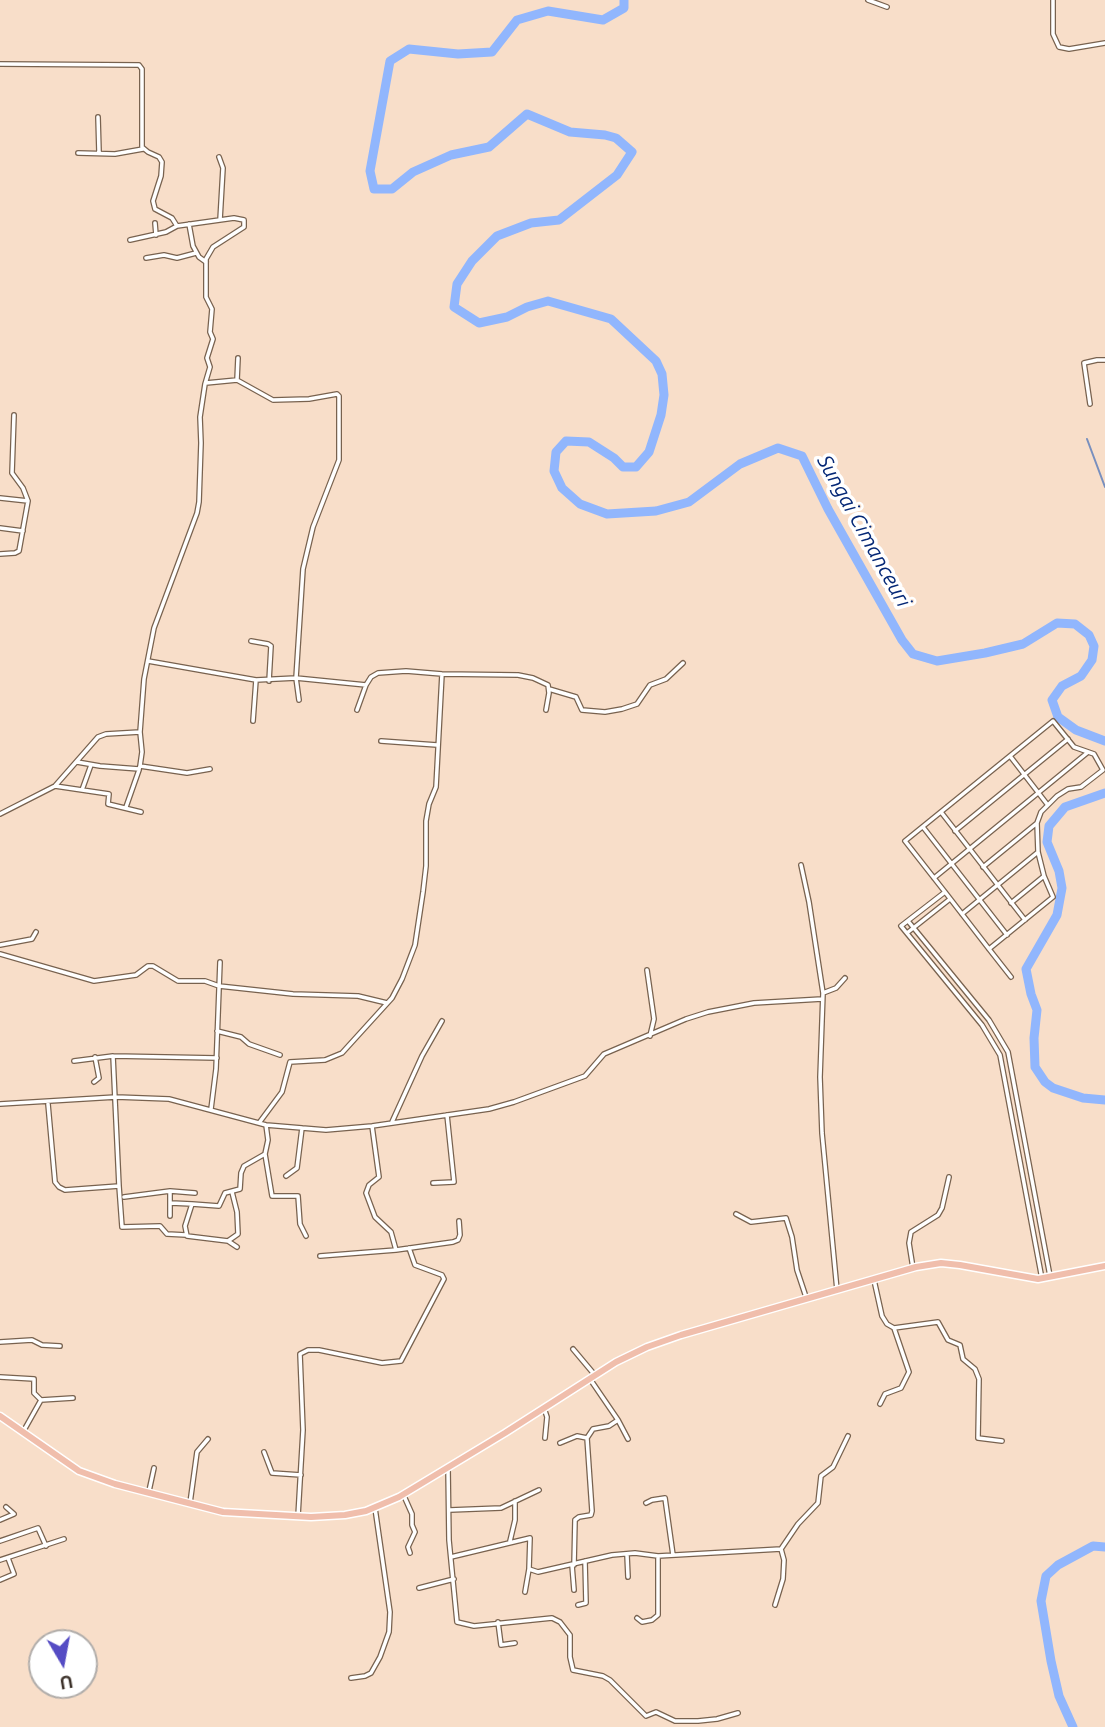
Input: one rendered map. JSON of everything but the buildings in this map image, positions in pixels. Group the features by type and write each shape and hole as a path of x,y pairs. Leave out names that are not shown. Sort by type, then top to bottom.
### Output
{"main road":[{"path":"0,1416 79,1471 148,1493 223,1512 336,1516 374,1508 404,1494 616,1362 647,1347 709,1326 913,1268 941,1263 1042,1279 1105,1266"}],"street":[{"path":"868,0 887,7"},
{"path":"1053,0 1053,34 1059,47 1069,49 1105,43"},
{"path":"0,64 139,65 142,69 143,149"},
{"path":"99,117 99,152"},
{"path":"78,153 99,152 115,155 143,149 158,156 162,162 154,199 155,209 172,218 177,226"},
{"path":"219,157 223,168 220,221"},
{"path":"126,807 142,752 140,732 154,628 197,513 200,417 211,366 207,358 213,340 210,332 212,309 206,297 207,254 244,226 244,220 240,218 177,226 156,235 130,240"},
{"path":"155,223 156,235"},
{"path":"189,224 196,253 206,262"},
{"path":"146,258 164,255 177,258 196,253"},
{"path":"237,380 238,358"},
{"path":"1090,404 1084,363 1105,360"},
{"path":"205,384 237,380 273,400 309,399 337,394 339,396 339,460 313,527 303,569 296,678 299,700"},
{"path":"0,554 15,554 19,551 28,501 23,488 12,473 15,415"},
{"path":"0,498 28,501"},
{"path":"0,528 23,531"},
{"path":"251,641 271,646 269,681"},
{"path":"148,662 256,680 296,678 366,685"},
{"path":"549,689 576,697 582,710 605,712 622,709 638,704 650,685 666,679 683,663"},
{"path":"357,710 371,677 406,671 518,675 545,682 549,689 546,710"},
{"path":"259,1123 282,1092 290,1062 325,1060 338,1056 387,1003 402,979 416,938 426,866 426,821 436,787 442,674"},
{"path":"253,721 256,680"},
{"path":"989,949 1054,897 1044,876 1038,852 1037,822 1041,812 1047,804 1068,789 1080,787 1103,770 1094,754 1074,747 1053,721 905,841 989,949 1011,976"},
{"path":"0,814 55,786 102,735 140,732"},
{"path":"955,831 1068,739"},
{"path":"380,741 437,746"},
{"path":"934,877 1088,752"},
{"path":"1009,756 1047,804"},
{"path":"77,762 187,773 210,769"},
{"path":"82,790 91,765"},
{"path":"55,786 109,794 108,804 141,812"},
{"path":"940,812 1025,920"},
{"path":"983,867 1037,822"},
{"path":"923,827 1007,934"},
{"path":"962,914 1038,852"},
{"path":"801,865 823,993 820,1077 822,1133 837,1290"},
{"path":"1011,903 1044,876"},
{"path":"945,892 901,926 982,1025 1000,1055 1042,1279"},
{"path":"907,933 950,899"},
{"path":"908,921 989,1020 1008,1052 1050,1278"},
{"path":"0,945 32,939 36,932"},
{"path":"0,954 94,981 136,975 151,966 158,967 176,981 205,981 219,986 318,996 358,996 387,1003"},
{"path":"211,1109 217,1058 220,962"},
{"path":"647,970 654,1019 650,1036"},
{"path":"823,993 838,986 845,978"},
{"path":"0,1104 116,1097 169,1099 266,1125 326,1130 372,1126 514,1102 585,1076 601,1056 708,1012 754,1003 822,999"},
{"path":"392,1122 422,1056 442,1021"},
{"path":"217,1031 241,1037 250,1044 280,1055"},
{"path":"74,1061 113,1056 217,1058"},
{"path":"113,1056 121,1227 160,1226 167,1234 228,1241 237,1247"},
{"path":"94,1082 99,1078 95,1057"},
{"path":"48,1103 57,1185 65,1190 119,1186"},
{"path":"433,1183 454,1182 447,1115"},
{"path":"266,1125 268,1140 265,1154 271,1196 298,1196 300,1224 306,1236"},
{"path":"372,1126 379,1177 369,1185 366,1193 375,1217 391,1234 396,1250"},
{"path":"286,1176 297,1168 302,1128"},
{"path":"171,1203 216,1207 222,1204 224,1195 242,1186 241,1173 244,1166 265,1154"},
{"path":"913,1268 909,1243 911,1232 933,1220 941,1212 949,1177"},
{"path":"124,1197 170,1191 195,1193"},
{"path":"170,1191 170,1216"},
{"path":"228,1241 238,1234 237,1212 232,1192"},
{"path":"187,1235 186,1224 192,1204"},
{"path":"736,1214 751,1222 786,1218 797,1270 807,1299"},
{"path":"320,1256 396,1250 458,1240 459,1221"},
{"path":"298,1516 303,1430 300,1354 308,1350 319,1350 383,1363 401,1361 444,1279 442,1275 415,1265 409,1248"},
{"path":"874,1280 882,1316 887,1324 894,1328 940,1323 948,1340 959,1345 964,1361 978,1373 981,1399 978,1438 1002,1441"},
{"path":"880,1404 885,1394 901,1388 909,1372 894,1328"},
{"path":"0,1342 32,1340 42,1345 60,1346"},
{"path":"573,1349 628,1439"},
{"path":"0,1377 34,1379 33,1391 41,1401"},
{"path":"41,1401 73,1398"},
{"path":"23,1432 41,1401"},
{"path":"544,1408 547,1417 545,1438"},
{"path":"573,1590 575,1520 591,1515 592,1511 587,1438 593,1429 609,1426 618,1420"},
{"path":"560,1443 577,1436 587,1438"},
{"path":"775,1605 783,1578 784,1560 781,1549 798,1524 818,1503 821,1476 833,1467 848,1436"},
{"path":"190,1505 197,1452 208,1439"},
{"path":"264,1452 272,1473 301,1475"},
{"path":"148,1493 154,1468"},
{"path":"448,1468 451,1557 457,1622 474,1626 552,1618 561,1622 570,1635 573,1670 603,1676 646,1716 656,1712 675,1721 698,1721 738,1713"},
{"path":"450,1510 497,1509 539,1490"},
{"path":"404,1494 412,1514 415,1532 408,1546 410,1553"},
{"path":"646,1503 665,1498 673,1555"},
{"path":"510,1541 515,1520 515,1501"},
{"path":"0,1520 14,1514 6,1507"},
{"path":"351,1678 371,1673 380,1657 388,1632 390,1612 374,1508"},
{"path":"0,1541 37,1528 46,1546"},
{"path":"451,1557 530,1538 525,1592"},
{"path":"0,1560 64,1539"},
{"path":"529,1569 538,1572 612,1555 658,1556 781,1549"},
{"path":"627,1554 628,1577"},
{"path":"637,1618 642,1622 652,1620 658,1615 658,1556"},
{"path":"0,1580 14,1574 8,1558"},
{"path":"578,1605 586,1603 584,1561"},
{"path":"419,1588 454,1579"},
{"path":"498,1622 501,1645 515,1643"}],"waterway":[{"name":"Sungai Cimanceuri","path":"624,0 624,8 603,20 548,11 517,20 492,52 458,54 409,49 390,61 370,171 374,189 392,189 413,172 451,155 489,147 527,114 570,132 616,138 632,152 617,175 559,220 531,223 497,236 472,261 457,284 454,307 479,323 507,317 548,301 611,319 656,361 662,374 664,395 661,415 649,452 636,467 623,467 589,442 566,441 556,452 554,471 562,488 580,504 607,514 656,511 689,502 740,464 778,448 802,456 828,509 902,640 913,654 937,661 985,653 1023,644 1057,623 1075,624 1089,635 1094,646 1092,660 1081,676 1062,686 1052,700 1058,717 1076,730 1105,741"},
{"path":"1087,439 1105,487"},
{"name":"Sungai Cimanceuri","path":"1105,793 1065,807 1049,826 1047,842 1059,871 1062,888 1057,915 1026,969 1037,1010 1035,1067 1045,1082 1053,1088 1083,1098 1105,1100"},
{"name":"Sungai Cimanceuri","path":"1073,1727 1059,1696 1041,1601 1046,1576 1058,1565 1093,1546 1105,1547"}]}
